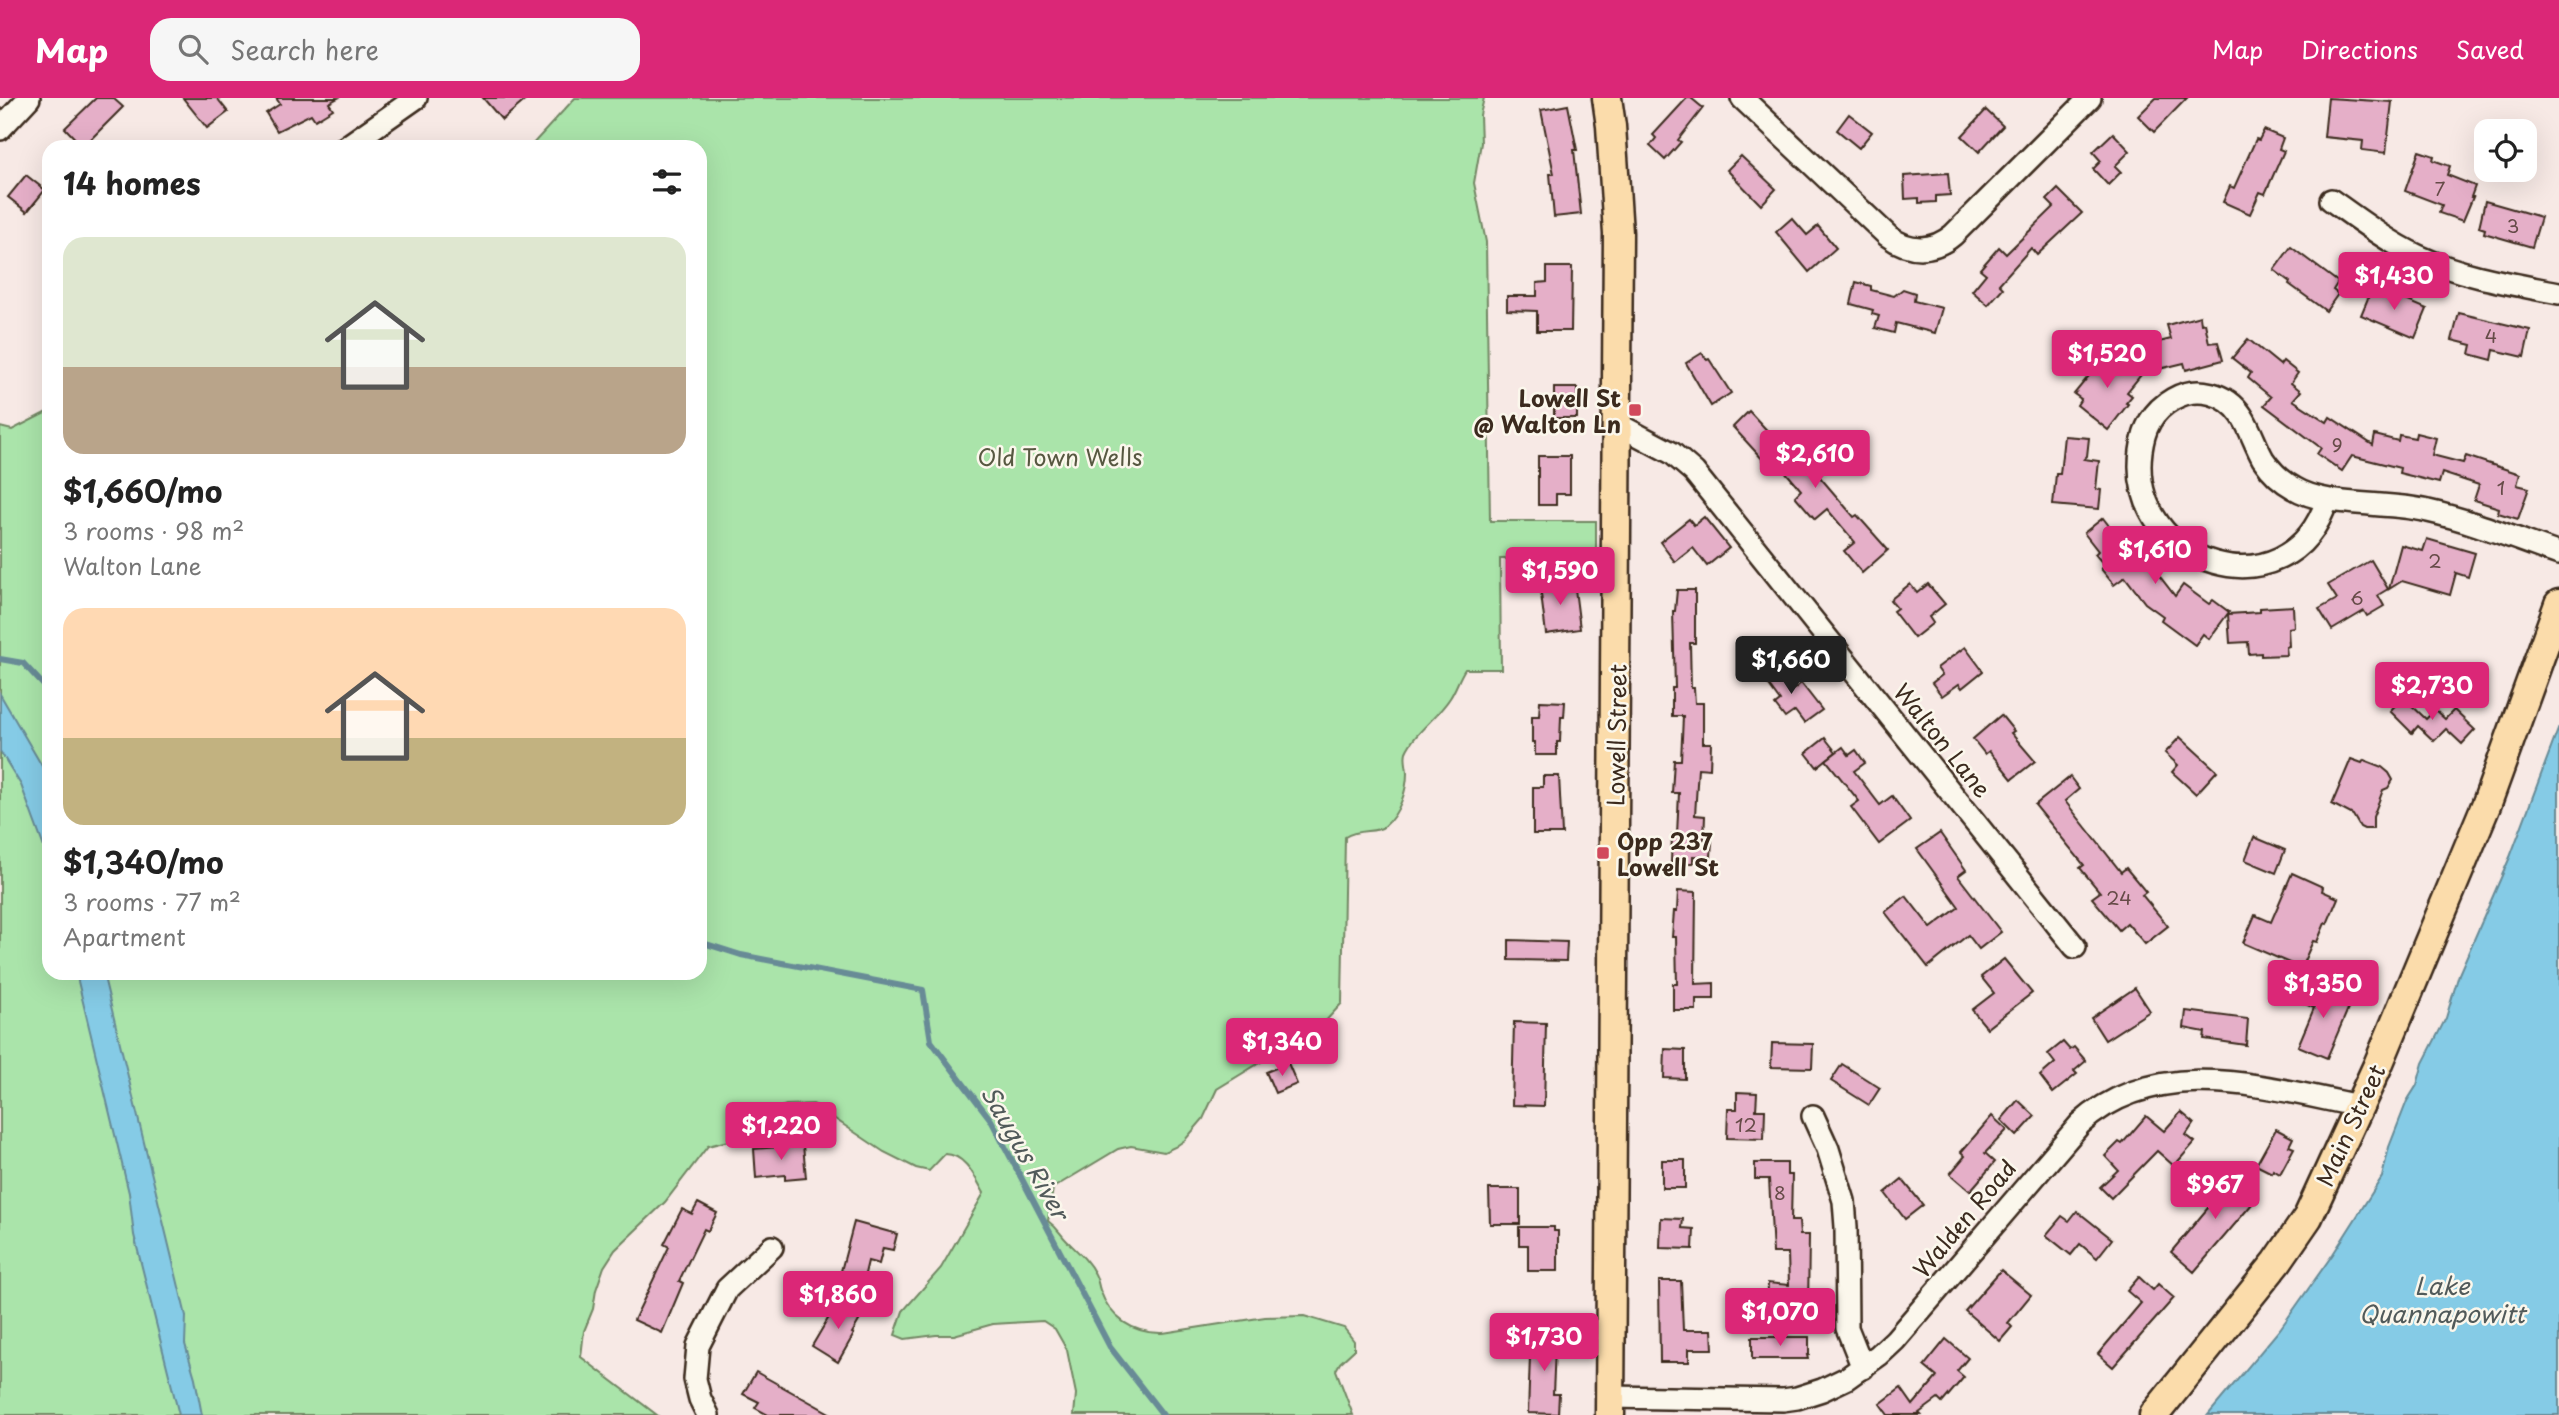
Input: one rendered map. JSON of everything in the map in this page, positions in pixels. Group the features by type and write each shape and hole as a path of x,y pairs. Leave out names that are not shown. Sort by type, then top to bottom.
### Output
{"main road":[{"name":"Lowell Street","path":"1607,98 1618,233 1619,425 1610,1406"},
{"name":"Main Street","path":"2154,1415 2277,1262 2308,1217 2360,1106 2487,803 2559,604"}],"street":[{"path":"4,115 29,98"},
{"path":"356,140 416,98"},
{"path":"1742,98 1888,236 1907,246 1921,248 1942,243 1953,235 2090,98"},
{"path":"2331,200 2373,230 2420,257 2487,277 2559,293"},
{"path":"2327,500 2309,536 2293,551 2275,560 2256,566 2235,567 2196,556 2179,546 2166,533 2146,499 2141,481 2140,460 2147,426 2158,410 2175,398 2192,392 2213,393 2238,411 2264,460 2278,477 2304,494 2327,500 2428,511 2559,554"},
{"name":"Walton Lane","path":"1619,425 1672,453 1694,472 2075,947"},
{"name":"Walden Road","path":"1610,1406 1783,1400 1822,1390 1863,1368 1895,1340 2080,1124 2111,1100 2152,1085 2207,1081 2266,1088 2360,1106"},
{"path":"1813,1116 1828,1149 1844,1201 1847,1328 1863,1368"},
{"path":"708,1415 700,1399 695,1378 698,1346 727,1289 772,1247"}],"green space":[{"name":"Old Town Wells","path":"575,98 1484,98 1480,115 1481,143 1474,183 1486,242 1490,521 1596,521 1596,558 1500,559 1501,669 1465,669 1450,698 1406,752 1406,787 1390,821 1377,830 1345,837 1342,1003 1323,1024 1217,1089 1203,1119 1185,1140 1175,1147 1164,1152 1131,1146 1118,1149 1053,1188 1048,1221 1089,1264 1110,1309 1124,1322 1142,1331 1163,1333 1265,1317 1304,1316 1344,1328 1354,1341 1354,1350 1336,1370 1353,1415 1074,1415 1076,1394 1067,1350 1055,1329 1043,1321 993,1324 954,1335 905,1339 895,1335 903,1311 941,1268 984,1193 969,1168 958,1158 945,1154 929,1171 916,1168 884,1152 813,1104 778,1108 746,1132 728,1141 708,1146 665,1202 615,1250 604,1267 584,1331 581,1357 657,1415 0,1415 0,427 12,430 42,415 42,980 707,980 707,140 536,140"}],"water":[{"path":"0,694 42,766 42,842 21,785 0,751"},
{"name":"Lake Quannapowitt","path":"2559,727 2559,1415 2208,1415 2280,1329 2333,1254 2382,1177 2389,1147 2407,1101 2417,1085 2423,1063 2446,1018 2459,974 2510,857"},
{"path":"78,980 105,980 186,1316 185,1344 202,1415 179,1415 134,1235 129,1193"}],"building":[{"path":"96,98 113,98 123,107 90,140 76,140 65,128"},
{"path":"183,98 217,98 228,112 207,128"},
{"path":"276,98 338,98 329,103 333,109 315,120 311,114 277,131 266,113 280,104"},
{"path":"483,98 528,98 502,120"},
{"path":"1687,98 1691,98 1703,108 1678,140 1681,142 1665,160 1650,146 1656,138 1653,135"},
{"path":"2156,98 2187,98 2154,132 2138,116"},
{"path":"2328,98 2392,102 2386,153 2362,150 2363,141 2324,137"},
{"path":"1568,105 1577,150 1574,150 1581,214 1554,217 1550,174 1554,174 1541,110"},
{"path":"1986,110 2003,126 1979,152 1962,136"},
{"path":"1849,114 1872,132 1859,148 1837,130"},
{"path":"2264,130 2283,138 2279,149 2284,151 2265,194 2260,192 2250,214 2223,202 2230,186 2234,188 2256,139 2259,140"},
{"path":"2113,133 2130,151 2115,166 2121,172 2108,185 2093,169 2101,161 2093,152"},
{"path":"2419,151 2450,166 2447,175 2475,186 2463,221 2439,213 2442,205 2405,191"},
{"path":"1741,156 1776,189 1761,205 1727,170"},
{"path":"1948,173 1950,195 1936,196 1936,202 1919,203 1919,198 1905,199 1904,176"},
{"path":"26,175 42,188 42,194 27,212 8,197"},
{"path":"2058,189 2082,213 2037,255 2031,248 1999,284 2003,288 1988,305 1972,291 1986,274 1980,269 1999,247 2006,254 2054,207 2047,200"},
{"path":"2485,201 2541,217 2532,247 2484,233 2485,229 2479,227"},
{"path":"1792,218 1807,235 1818,226 1836,248 1809,272 1776,232"},
{"path":"2291,247 2338,282 2333,290 2338,294 2326,311 2274,270"},
{"path":"1547,267 1572,267 1571,331 1537,331 1537,311 1507,310 1507,296 1537,296 1537,283 1547,282"},
{"path":"1856,282 1871,286 1871,290 1894,296 1903,289 1915,293 1914,301 1942,308 1935,333 1896,323 1894,333 1875,328 1879,316 1872,314 1873,310 1851,304"},
{"path":"2373,286 2427,309 2415,338 2361,315"},
{"path":"2459,313 2530,330 2524,357 2494,350 2492,360 2470,354 2472,345 2452,340"},
{"path":"2200,316 2201,324 2205,323 2209,343 2218,342 2223,360 2186,370 2184,363 2155,370 2148,345 2171,339 2167,325"},
{"path":"2248,339 2280,365 2283,361 2298,373 2291,383 2301,391 2293,400 2327,422 2330,417 2373,445 2375,435 2398,441 2399,435 2415,438 2416,433 2436,438 2432,455 2463,463 2466,456 2520,474 2517,485 2529,488 2518,519 2498,513 2499,508 2474,500 2479,485 2442,473 2439,483 2399,473 2400,468 2352,456 2342,471 2317,454 2321,448 2264,405 2271,397 2248,378 2251,373 2232,358"},
{"path":"2110,350 2141,375 2127,392 2132,396 2126,403 2128,404 2108,430 2077,405 2081,399 2074,394"},
{"path":"1702,353 1709,359 1731,393 1711,406 1686,363"},
{"path":"1554,388 1577,388 1577,418 1554,418"},
{"path":"1749,411 1800,466 1821,447 1834,462 1819,476 1854,517 1857,515 1888,550 1862,573 1844,551 1855,542 1827,509 1815,519 1795,496 1801,490 1772,456 1765,462 1733,427"},
{"path":"2064,436 2089,438 2087,456 2084,459 2099,461 2096,489 2101,490 2099,509 2053,505"},
{"path":"1538,456 1570,456 1570,494 1556,494 1556,505 1538,505"},
{"path":"1704,517 1729,548 1707,566 1693,548 1675,562 1660,542 1689,519 1694,525"},
{"path":"2103,518 2123,544 2130,538 2175,596 2183,585 2209,604 2213,600 2229,612 2209,639 2203,634 2195,645 2161,620 2163,616 2145,603 2125,577 2114,585 2101,569 2105,566 2095,554 2098,551 2084,533"},
{"path":"2427,539 2475,553 2468,577 2456,573 2450,595 2402,581 2389,589 2401,545 2423,551"},
{"path":"2371,560 2388,589 2378,595 2384,606 2367,616 2364,611 2332,630 2319,609 2337,599 2328,585"},
{"path":"1574,581 1580,629 1546,634 1540,586"},
{"path":"1910,584 1917,593 1928,584 1945,604 1929,617 1933,623 1914,638 1893,611 1897,608 1890,600"},
{"path":"1677,590 1695,590 1695,643 1690,643 1691,688 1694,688 1695,703 1703,703 1703,743 1711,743 1710,769 1698,768 1695,815 1705,816 1704,840 1712,840 1711,857 1693,856 1693,863 1671,863 1672,834 1677,834 1679,793 1672,793 1674,760 1681,760 1683,716 1672,716 1672,688 1675,688 1673,611"},
{"path":"2293,606 2294,627 2288,628 2287,655 2249,654 2248,642 2230,643 2228,614"},
{"path":"1965,647 1983,671 1962,688 1959,684 1942,696 1932,683 1942,675 1937,668"},
{"path":"1775,664 1794,689 1801,683 1822,710 1804,723 1795,711 1785,718 1775,705 1780,701 1761,675"},
{"path":"2403,697 2426,719 2435,710 2445,719 2454,710 2475,730 2462,744 2446,729 2434,741 2418,726 2412,733 2390,711"},
{"path":"1540,701 1565,702 1557,755 1535,755 1532,716 1539,716"},
{"path":"2001,715 2014,731 2011,733 2035,761 2012,779 1989,751 1985,754 1973,739"},
{"path":"2180,737 2217,771 2196,794 2172,772 2178,765 2165,753"},
{"path":"1825,738 1836,752 1817,767 1806,753"},
{"path":"1843,747 1849,755 1856,750 1865,763 1854,771 1880,805 1892,796 1910,821 1879,844 1851,807 1859,801 1826,760"},
{"path":"2351,759 2362,763 2364,760 2382,767 2393,780 2388,788 2383,790 2373,817 2373,829 2360,827 2353,815 2332,804"},
{"path":"1543,776 1559,776 1562,834 1533,834 1533,787 1543,787"},
{"path":"2070,777 2079,789 2065,801 2121,872 2126,868 2146,892 2142,895 2168,926 2145,944 2127,923 2119,930 2092,898 2100,892 2080,868 2084,865 2035,805"},
{"path":"1940,833 1966,870 1958,876 2001,932 1979,949 1968,935 1928,967 1885,912 1906,896 1931,928 1959,907 1917,849"},
{"path":"2254,837 2285,850 2276,873 2245,860"},
{"path":"2292,873 2323,887 2322,891 2338,898 2327,924 2325,923 2317,942 2313,941 2301,968 2243,943 2255,915 2271,922"},
{"path":"1678,891 1696,892 1695,984 1714,983 1714,999 1696,999 1696,1010 1673,1010 1673,984 1677,984 1676,937 1672,937"},
{"path":"1509,940 1567,942 1566,961 1509,960"},
{"path":"2004,959 2032,993 1987,1028 1972,1010 1994,993 1981,977"},
{"path":"2309,984 2351,1002 2327,1058 2298,1046 2314,1008 2301,1002"},
{"path":"2135,988 2150,1011 2105,1040 2091,1018"},
{"path":"2186,1011 2248,1019 2246,1045 2204,1039 2205,1032 2184,1028"},
{"path":"1514,1022 1546,1023 1544,1106 1512,1105"},
{"path":"2063,1042 2070,1050 2074,1047 2086,1061 2074,1071 2077,1074 2053,1093 2040,1076 2055,1063 2048,1054"},
{"path":"1772,1043 1813,1044 1812,1068 1771,1067"},
{"path":"1665,1049 1685,1050 1685,1079 1664,1078"},
{"path":"1288,1063 1297,1084 1275,1093 1266,1072"},
{"path":"1842,1064 1880,1088 1869,1105 1831,1081"},
{"path":"1737,1092 1757,1093 1756,1110 1765,1110 1764,1139 1727,1138 1728,1109 1737,1109"},
{"path":"2018,1100 2035,1116 2017,1136 2001,1120"},
{"path":"2181,1112 2194,1123 2186,1135 2195,1142 2174,1166 2157,1151 2111,1198 2100,1187 2118,1170 2105,1156 2119,1142 2122,1144 2146,1116 2164,1131"},
{"path":"1992,1116 2007,1130 1985,1153 1995,1162 1970,1191 1950,1174 1965,1156 1961,1152"},
{"path":"2276,1129 2293,1138 2289,1146 2294,1148 2280,1174 2256,1165"},
{"path":"803,1145 806,1178 785,1180 785,1175 756,1178 754,1149"},
{"path":"1662,1160 1685,1160 1685,1188 1662,1188"},
{"path":"1755,1163 1787,1163 1787,1175 1792,1175 1791,1221 1799,1221 1800,1235 1809,1235 1808,1310 1767,1307 1768,1283 1789,1285 1788,1253 1773,1253 1769,1179 1755,1179"},
{"path":"2225,1169 2258,1197 2194,1272 2171,1252 2223,1190 2214,1181"},
{"path":"1902,1179 1923,1205 1905,1219 1885,1193"},
{"path":"1489,1189 1520,1189 1520,1224 1490,1224"},
{"path":"698,1203 717,1213 708,1231 704,1229 679,1281 683,1283 662,1333 634,1320 669,1247 664,1244 682,1209 692,1214"},
{"path":"2077,1211 2112,1239 2097,1258 2080,1244 2071,1255 2046,1235 2062,1216 2069,1221"},
{"path":"1661,1218 1683,1219 1682,1228 1694,1229 1693,1249 1660,1248"},
{"path":"854,1222 897,1234 893,1250 883,1248 879,1264 868,1261 864,1278 841,1271"},
{"path":"1519,1227 1554,1227 1554,1231 1558,1231 1558,1271 1528,1271 1528,1245 1519,1245"},
{"path":"2001,1270 2031,1295 2008,1323 2012,1327 2000,1341 1965,1311"},
{"path":"2139,1277 2153,1290 2158,1284 2174,1298 2113,1367 2098,1354 2141,1303 2127,1291"},
{"path":"1659,1281 1681,1281 1683,1330 1712,1330 1713,1349 1689,1349 1689,1362 1660,1362"},
{"path":"839,1300 863,1314 838,1362 812,1346"},
{"path":"1537,1327 1560,1328 1559,1349 1555,1348 1553,1394 1559,1394 1558,1414 1528,1413 1530,1356 1537,1356"},
{"path":"1752,1337 1809,1337 1808,1359 1752,1359"},
{"path":"1946,1339 1968,1358 1957,1371 1964,1377 1942,1403 1938,1399 1919,1413 1921,1415 1888,1415 1880,1404 1901,1388 1913,1405 1937,1377 1924,1366"},
{"path":"756,1372 833,1415 768,1415 755,1408 759,1402 743,1394"}],"waterway":[{"name":"Saugus River","path":"0,659 23,663 42,683"},
{"name":"Saugus River","path":"707,944 741,955 923,990 931,1041 991,1120 1110,1347 1163,1415"}],"place":[{"name":"Lowell St @ Walton Ln","path":"1635,410"},
{"name":"Opp 237 Lowell St","path":"1603,853"}]}
